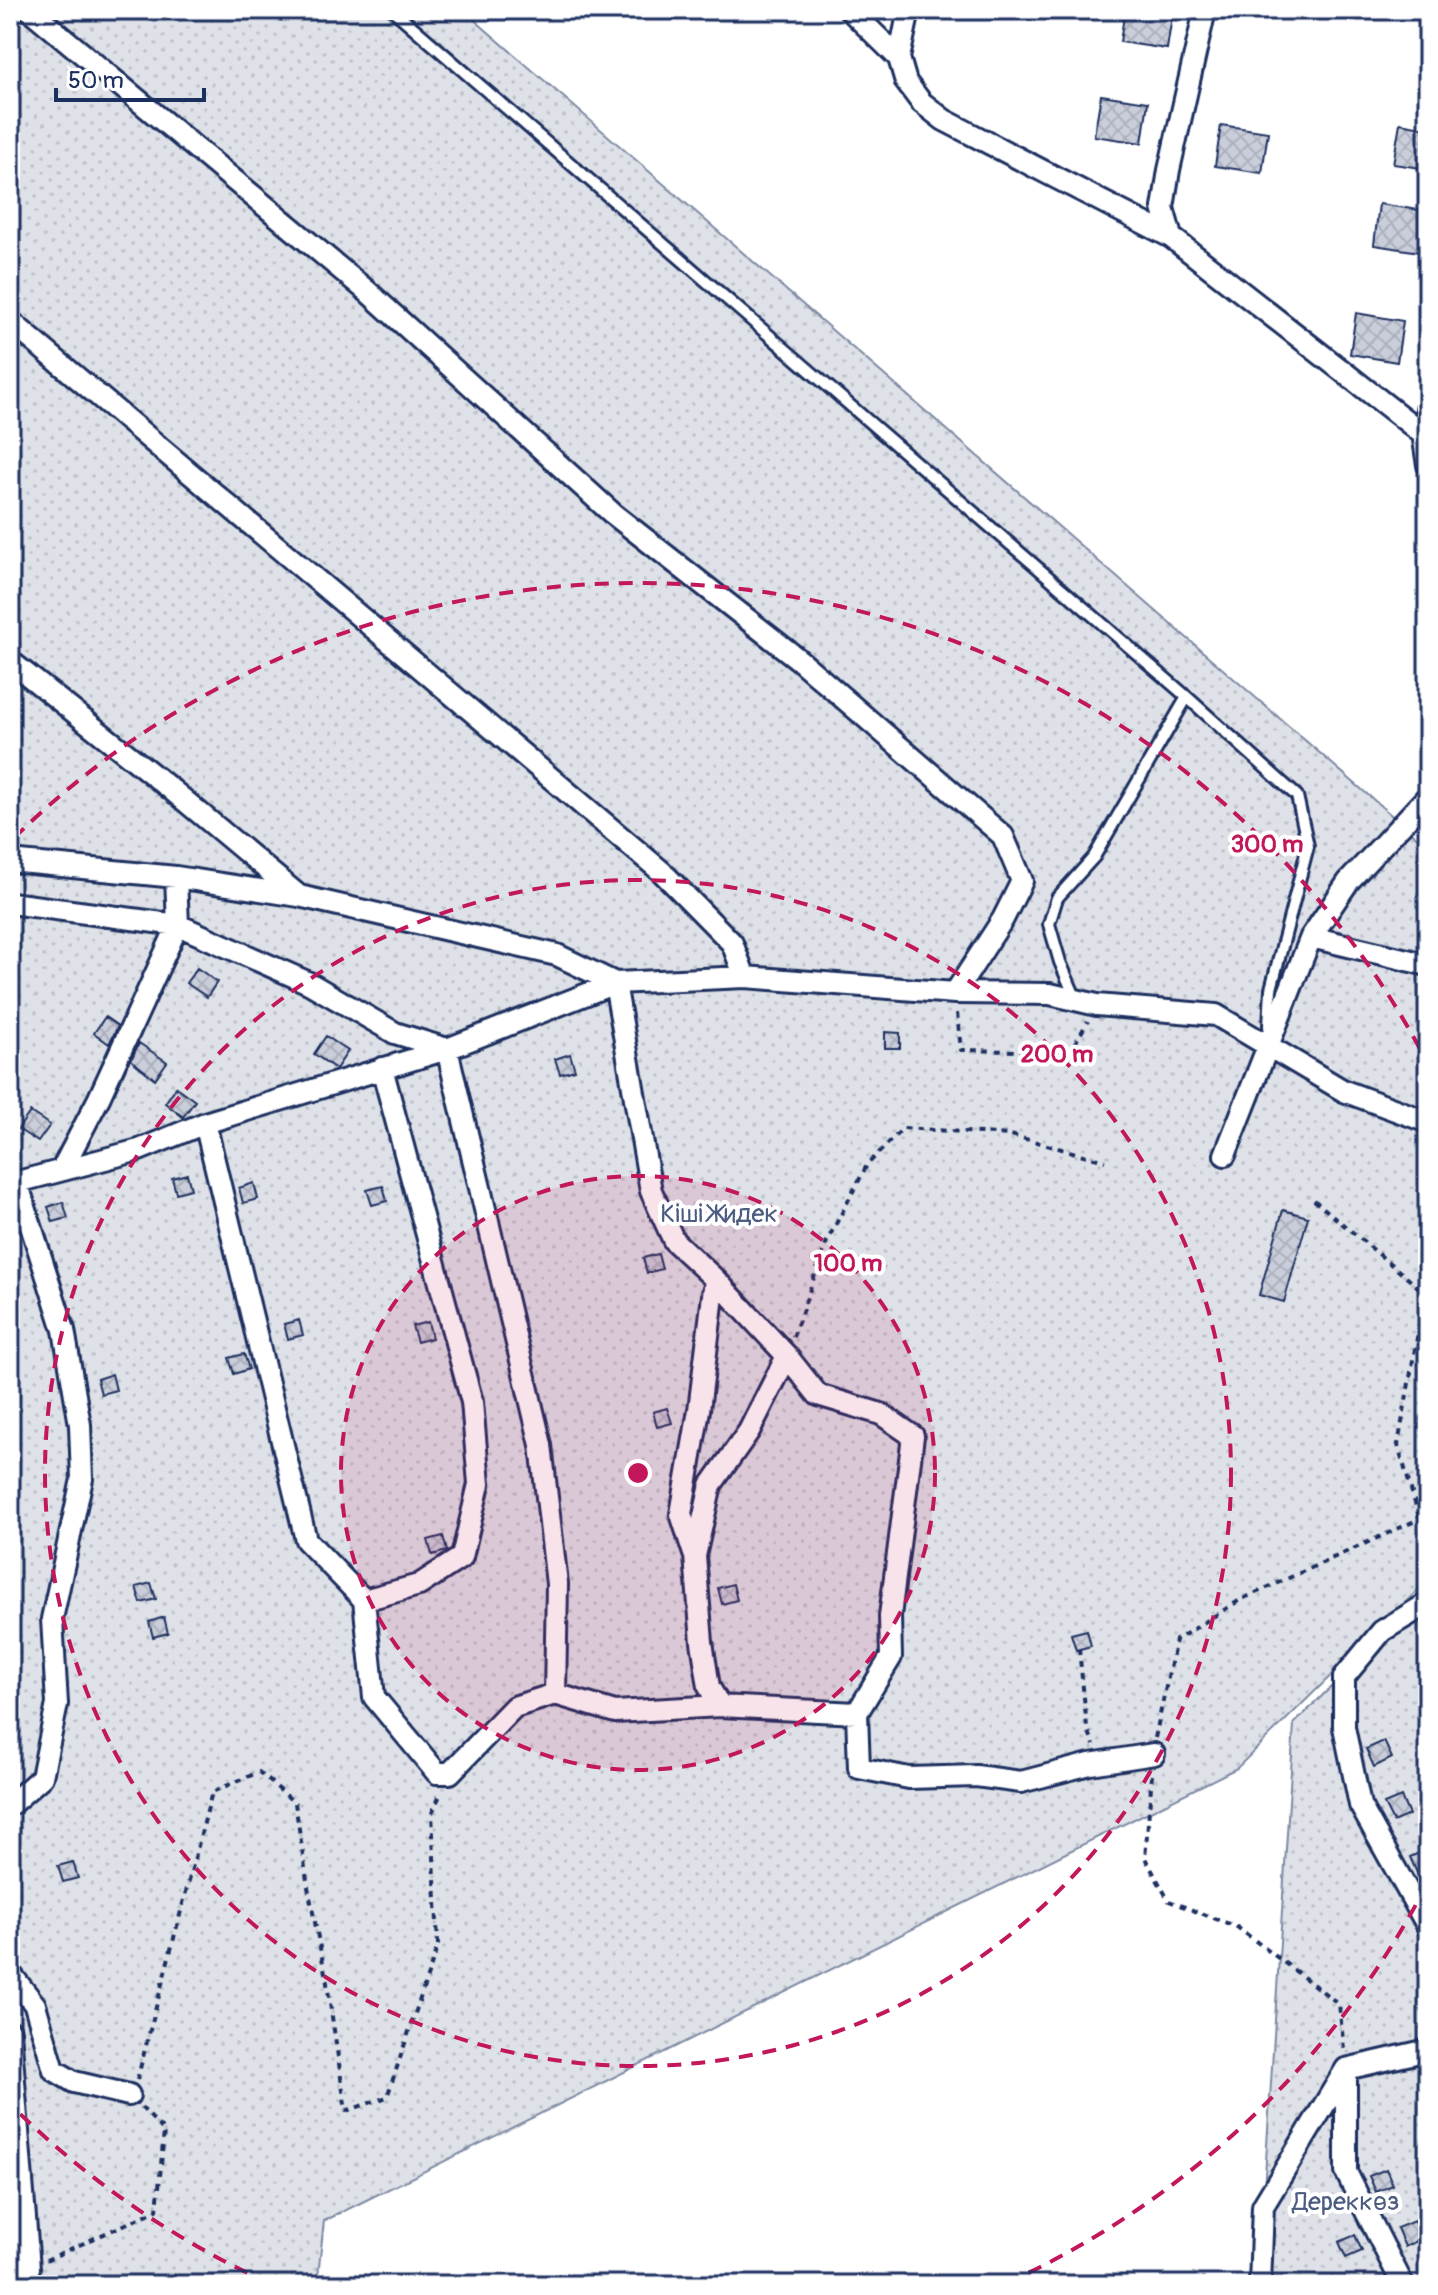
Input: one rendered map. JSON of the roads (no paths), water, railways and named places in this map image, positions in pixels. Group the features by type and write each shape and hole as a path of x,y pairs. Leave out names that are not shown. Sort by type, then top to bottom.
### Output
{"street":[{"path":"30,10 367,291 612,513 798,659 1003,836 1022,881 1003,919 955,993"},
{"path":"850,10 899,58"},
{"path":"909,10 899,58 906,82 921,102 944,120 1171,237 1423,434"},
{"path":"1171,237 1163,208 1205,10"},
{"path":"10,321 662,872 732,943 745,977"},
{"path":"1428,405 1423,434 1428,465"},
{"path":"10,661 299,896"},
{"path":"1225,1155 1311,937 1348,882 1428,796"},
{"path":"10,861 176,877 299,896 557,955 615,983"},
{"path":"62,1169 99,1098 178,925 176,877"},
{"path":"12,906 178,925 309,983 395,1033 447,1049"},
{"path":"1311,937 1428,965"},
{"path":"10,1805 42,1777 57,1704 52,1619 82,1479 80,1425 64,1330 14,1183 139,1150 205,1123 447,1049 615,983 745,977 955,993 1050,994 1097,1005 1216,1015 1344,1091 1428,1122"},
{"path":"615,983 651,1191 674,1241 715,1279 787,1356 818,1395 881,1414 913,1436 890,1616 891,1657 857,1713 859,1768 909,1778 976,1776 1021,1782 1101,1762 1154,1754"},
{"path":"447,1049 541,1445 557,1584 555,1694"},
{"path":"364,1600 419,1585 462,1557 479,1484 472,1402 382,1068"},
{"path":"205,1123 306,1540 364,1600 374,1697 437,1773 450,1773 514,1707 555,1694 615,1712 720,1706 857,1713"},
{"path":"715,1279 699,1410 681,1514 695,1556 709,1687 720,1706"},
{"path":"695,1556 711,1485 749,1431 787,1356"},
{"path":"1428,1603 1382,1631 1344,1677 1344,1727 1360,1805 1428,1927"},
{"path":"10,1973 35,2005 54,2070 74,2082 129,2095"},
{"path":"10,2031 24,2275"},
{"path":"1260,2285 1263,2206 1346,2069 1428,2050"},
{"path":"1346,2069 1346,2172 1403,2285"}],"lane":[{"path":"393,10 1187,697 1297,796 1308,846 1271,989 1268,1047"},
{"path":"1077,1001 1060,962 1049,924 1057,898 1094,857 1187,697"}],"park label":[{"name":"Кіші Жидек","path":"719,1213"},
{"name":"Дереккөз","path":"1346,2201"}]}
